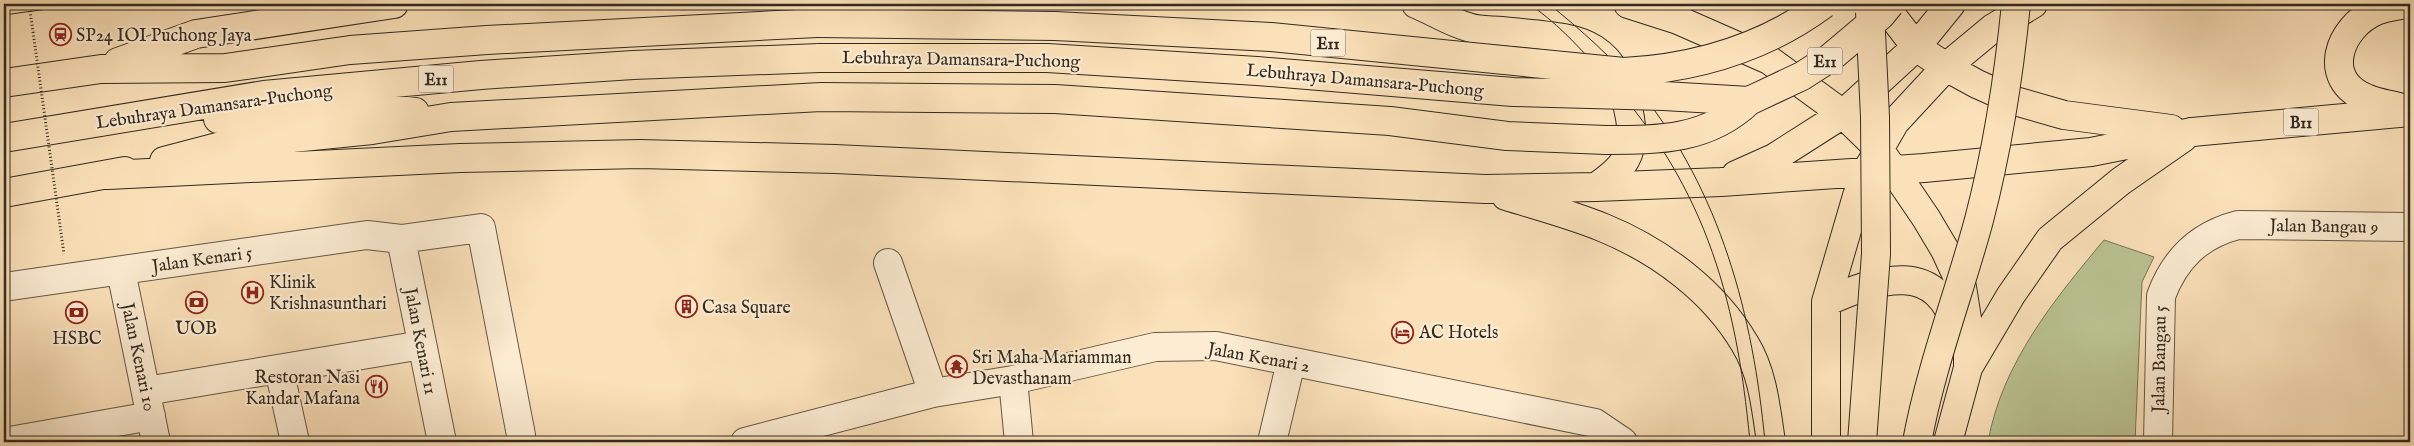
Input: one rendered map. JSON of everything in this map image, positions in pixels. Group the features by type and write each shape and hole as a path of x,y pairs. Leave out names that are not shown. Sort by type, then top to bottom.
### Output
{"main road":[{"path":"100,69 196,34 394,4"},
{"path":"1416,4 1469,28 1569,39 1592,46 1608,62 1622,84 1631,128 1631,147 1626,160 1616,174 1596,187"},
{"path":"1628,4 1678,20 1769,60 1843,114 1886,160 1945,250 1962,287 1968,325 1968,368 1948,442"},
{"name":"Lebuhraya Damansara–Puchong","path":"4,83 100,69 224,68 350,50 487,40 817,23 1055,26 1271,37 1624,72 1661,70 1732,54 1763,40 1824,4"},
{"path":"1862,442 1876,254 1875,117 1869,4"},
{"path":"1884,4 1916,47 1976,84 2015,101 2064,115 2192,132"},
{"name":"Lebuhraya Damansara–Puchong","path":"4,138 264,95 567,69 820,58 1047,58 1257,71 1513,92 1664,96 1749,101 1802,76 1830,58 1881,15 1890,4"},
{"path":"1721,182 1774,158 1843,114 1916,47 1951,4"},
{"path":"1916,442 1924,401 1979,219 2010,67 2016,4"},
{"path":"1886,160 1895,122 1946,67 1993,28 2033,4"},
{"path":"2406,4 2376,10 2360,20 2346,35 2340,51 2338,69 2347,85 2365,98 2410,110"},
{"path":"4,193 108,175 225,145 372,130 451,117 821,97 1054,99 1390,121 1507,136 1640,140 1700,132 1733,116 1749,101"},
{"path":"54,130 390,109 451,117"},
{"name":"B11","path":"2192,132 2410,110"},
{"path":"108,175 460,158 640,154 845,160 1485,189 1596,187 1721,182 1866,172 1886,160 2091,152 2192,132"},
{"path":"1968,368 2011,295 2050,239 2121,181 2192,132"},
{"path":"1826,442 1826,302 1857,196 1866,172"},
{"path":"1485,189 1604,228 1670,263 1695,283 1722,311 1746,344 1761,384 1771,442"},
{"path":"1826,302 1865,285 1910,280 1930,287 1952,311 1968,368"}],"street":[{"name":"Jalan Bangau 9","path":"2238,225 2410,227"},
{"name":"Jalan Bangau 5","path":"2158,442 2161,296 2163,289 2168,276 2181,258 2200,241 2218,230 2238,225"},
{"name":"Jalan Kenari 5","path":"4,287 367,235 401,239 481,228 521,435"},
{"name":"Jalan Kenari 11","path":"401,239 442,442"},
{"path":"888,263 933,393"},
{"name":"Jalan Kenari 10","path":"121,271 156,442"},
{"path":"4,442 279,369 422,345"},
{"name":"Jalan Kenari 2","path":"745,442 788,437 933,393 1013,380 1156,347 1216,346 1595,423 1623,442"},
{"path":"1272,442 1291,362"},
{"path":"279,369 295,442"},
{"path":"1013,380 1019,442"}],"path":[{"path":"29,4 64,254"}],"green space":[{"path":"2104,240 2154,257 2142,282 2135,442 1988,442 1995,413 2005,386 2032,334 2049,309"}],"tram line":[{"path":"4,15 84,4"},
{"path":"1529,4 1548,18 1574,42 1634,110 1664,152 1689,196 1708,241 1723,287 1735,336 1744,388 1750,442"},
{"path":"1549,4 1596,45 1629,78 1667,129 1692,170 1712,213 1728,257 1741,302 1752,348 1765,442"}],"place":[{"name":"SP24 IOI Puchong Jaya","path":"60,35"},
{"name":"Klinik Krishnasunthari","path":"253,292"},
{"name":"UOB","path":"196,303"},
{"name":"Casa Square","path":"686,307"},
{"name":"HSBC","path":"77,313"},
{"name":"AC Hotels","path":"1403,332"},
{"name":"Sri Maha Mariamman Devasthanam","path":"956,367"},
{"name":"Restoran Nasi Kandar Mafana","path":"376,387"}]}
